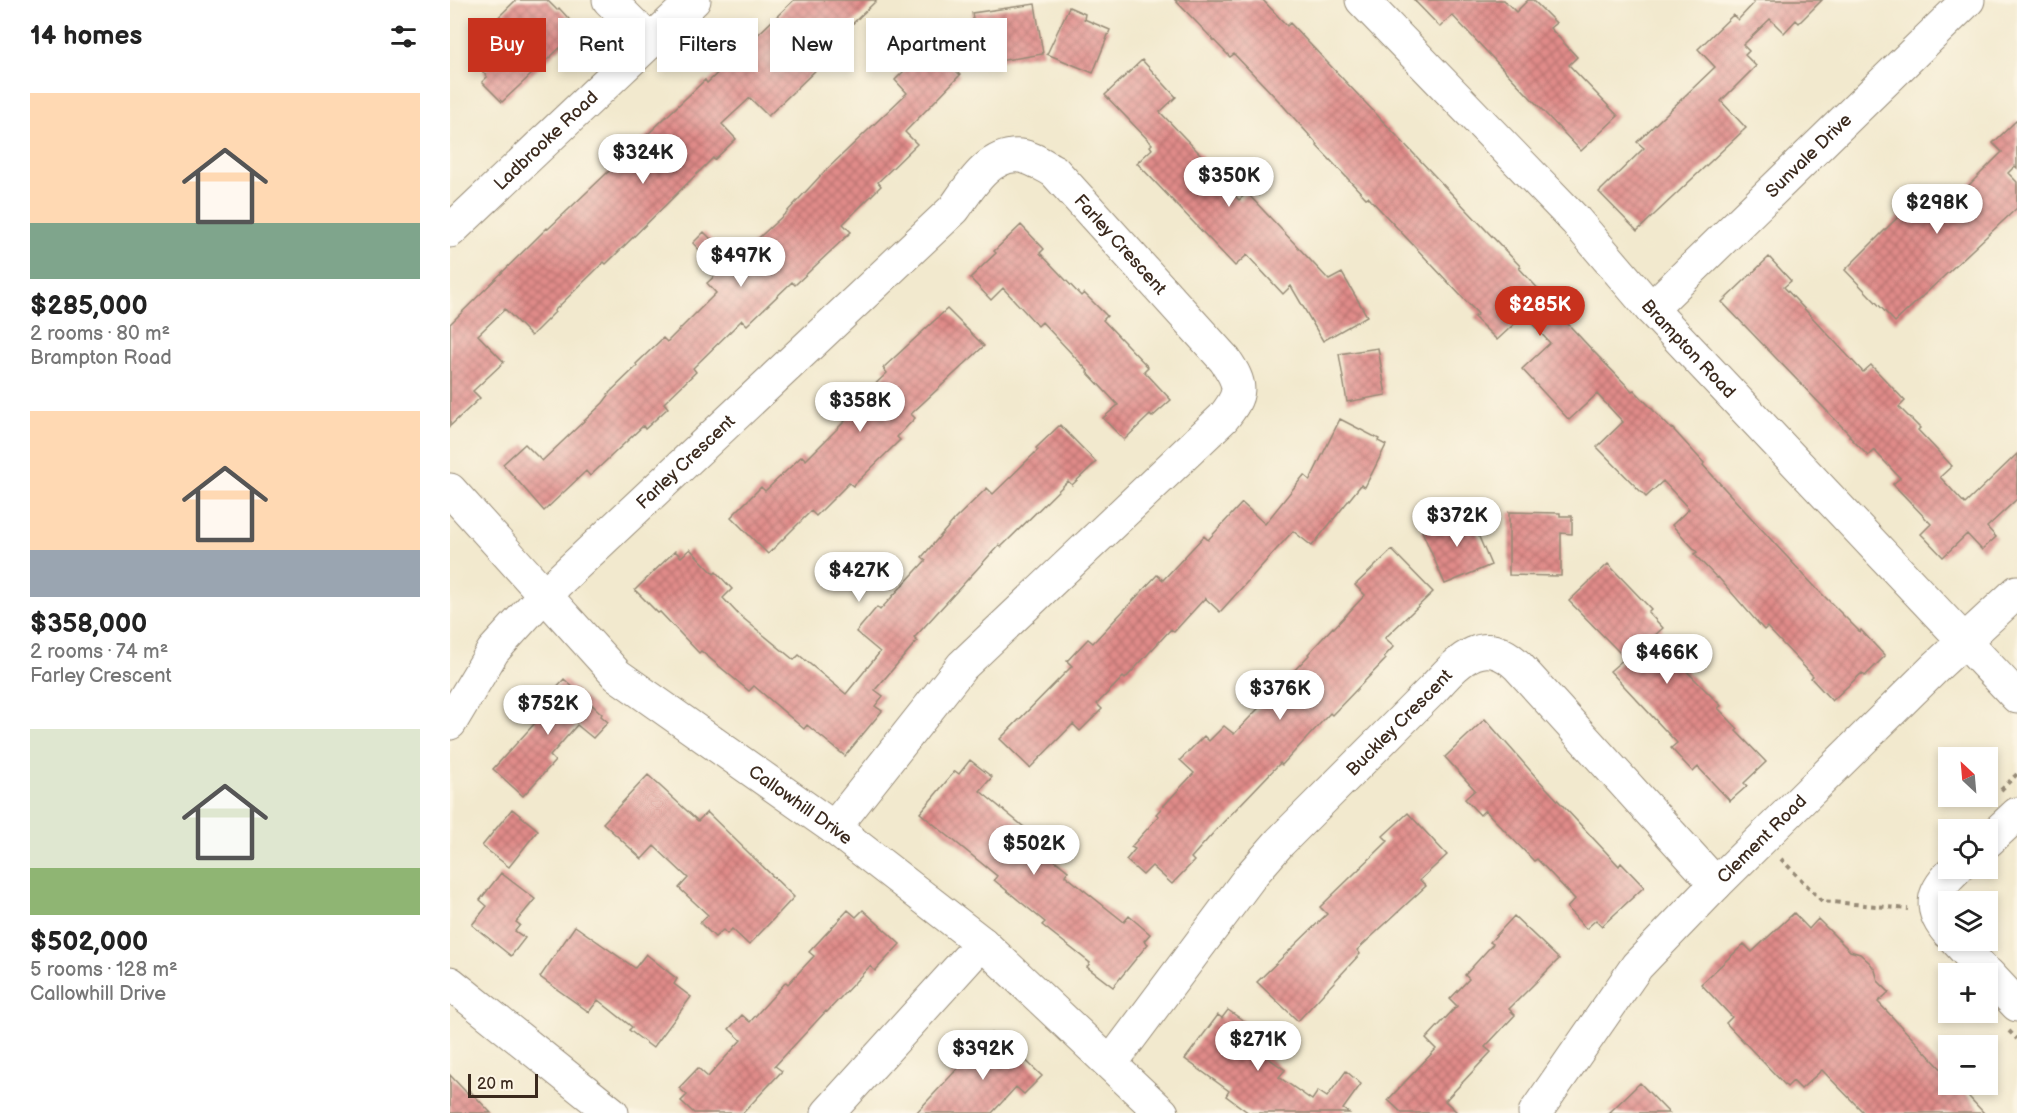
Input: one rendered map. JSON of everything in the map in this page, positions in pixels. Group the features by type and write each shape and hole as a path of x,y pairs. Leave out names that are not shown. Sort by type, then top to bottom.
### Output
{"street":[{"path":"609,0 651,42"},
{"name":"Ladbrooke Road","path":"450,231 694,0"},
{"name":"Brampton Road","path":"1362,0 1576,221 1651,309 2017,697"},
{"name":"Sunvale Drive","path":"1651,309 1968,0"},
{"name":"Farley Crescent","path":"450,723 493,651 544,595 954,209 982,172 1005,158 1020,156 1054,171 1226,360 1235,374 1238,391 1236,402 1223,418 962,666 834,828"},
{"name":"Callowhill Drive","path":"455,507 544,595 617,675 834,828 981,943 1111,1063 1161,1113"},
{"name":"Clement Road","path":"1535,1113 1637,966 1716,884 1963,641 2017,591"},
{"name":"Buckley Crescent","path":"1111,1063 1253,873 1280,842 1454,666 1464,657 1477,652 1496,652 1514,661 1716,884"},
{"path":"1998,832 2017,814"},
{"path":"1938,906 1936,898 1938,890 1945,879"},
{"path":"830,1112 981,943"},
{"path":"1966,951 1977,963"},
{"path":"450,983 612,1113"},
{"path":"1998,985 2017,1005"}],"path":[{"path":"1762,839 1822,901 1938,921"}],"building":[{"path":"516,0 547,0 568,18 558,18 558,50 546,61 546,18 498,18"},
{"path":"794,0 877,0 854,22 854,18 775,18"},
{"path":"1175,0 1263,0 1287,26 1290,23 1521,267 1519,268 1556,308 1554,309 1595,353 1672,428 1817,589 1885,656 1865,676 1862,673 1832,701 1811,678 1813,676 1767,627 1764,630 1718,577 1694,554 1697,552 1672,525 1689,509 1663,481 1646,497 1597,447 1623,422 1597,394 1569,420 1522,369 1550,343 1524,315 1497,340 1474,317 1478,314 1317,146 1278,100 1234,54 1230,57"},
{"path":"1414,0 1504,0 1516,12 1528,0 1533,0 1556,23 1550,28 1577,57 1569,65 1618,116 1581,151 1452,15 1440,27"},
{"path":"1751,0 1822,0 1799,23 1796,20 1784,33 1770,19 1743,45 1749,51 1745,55 1756,66 1721,101 1746,128 1637,231 1599,192 1644,148 1637,142 1715,67 1698,49 1733,15 1738,20 1754,3"},
{"path":"1035,4 1043,54 1007,60 1007,18 973,18 972,13"},
{"path":"1069,7 1085,14 1084,19 1110,30 1093,73 1047,54"},
{"path":"770,23 770,72 814,72 768,116 750,98 722,124 736,139 714,160 713,158 606,264 604,262 531,336 505,309 478,335 504,362 473,391 480,398 450,426 450,324 547,228 705,80 707,83 719,72 758,72 758,34"},
{"path":"1142,60 1176,97 1160,112 1203,157 1200,160 1239,200 1247,193 1329,280 1342,273 1367,316 1323,341 1291,286 1283,294 1247,255 1235,266 1137,163 1152,149 1150,146 1152,144 1105,95"},
{"path":"483,72 534,72 502,102 482,82 487,77"},
{"path":"903,72 957,72 960,75 905,132 917,144 878,182 881,186 843,224 851,232 795,285 792,282 747,325 742,320 693,368 696,372 664,403 668,408 645,429 643,426 590,476 586,471 544,511 503,464 525,444 542,461 603,403 608,394 663,338 667,342 716,293 707,283 719,272 693,243 704,232 731,259 738,253 740,255 786,213 823,173 907,93 895,80"},
{"path":"2017,120 2017,168 2015,166 2008,173 2017,182 2017,208 1895,322 1845,270 1919,196 1931,209 1953,187 1960,194 2002,152 1993,143"},
{"path":"1021,225 1044,249 1040,253 1081,296 1084,293 1107,316 1103,320 1148,367 1144,371 1171,400 1152,417 1150,415 1124,440 1103,418 1118,405 1042,322 1038,326 1003,288 991,300 970,278"},
{"path":"1769,257 1791,281 1784,287 1863,372 1871,365 1905,401 1899,407 1952,466 1940,477 1965,504 2017,454 2017,499 1987,527 1996,537 1982,550 1967,534 1943,557 1921,534 1931,524 1893,484 1900,478 1874,450 1868,456 1722,302"},
{"path":"947,309 984,346 911,414 915,418 897,437 900,440 853,486 849,483 816,516 811,511 768,554 731,517 761,487 765,491 802,456 806,460 859,407 855,403 887,373 883,368"},
{"path":"1378,348 1386,395 1347,402 1339,354"},
{"path":"1340,419 1386,445 1365,487 1361,485 1312,546 1293,531 1220,612 1205,598 1174,632 1171,629 1125,679 1123,677 1097,704 1102,709 1080,731 1073,724 1030,768 1000,739 1072,666 1067,661 1088,639 1093,643 1157,575 1163,580 1204,536 1208,540 1242,503 1265,524 1304,475 1310,480"},
{"path":"1060,425 1096,462 1072,485 1068,481 1001,547 999,545 914,638 917,641 875,690 883,696 875,706 882,711 845,756 807,725 804,729 754,686 749,691 701,651 699,653 660,612 658,613 635,590 675,551 681,557 690,549 732,589 723,598 738,614 794,660 799,655 846,694 880,652 856,632 877,607 880,610 926,560 922,557 955,519 987,488 993,494"},
{"path":"1468,511 1491,565 1445,584 1422,531"},
{"path":"1509,512 1560,513 1560,516 1572,516 1572,534 1561,533 1561,576 1509,575"},
{"path":"1392,550 1433,592 1385,638 1394,646 1384,657 1386,659 1332,715 1330,713 1282,765 1280,763 1215,831 1191,858 1194,861 1172,884 1152,866 1143,875 1126,860 1135,849 1131,847 1159,816 1156,814 1194,773 1180,760 1204,736 1209,741 1224,726 1234,734 1365,595 1355,585"},
{"path":"1608,564 1651,609 1648,612 1663,628 1653,637 1721,706 1718,708 1738,729 1736,731 1766,762 1744,783 1747,786 1730,801 1698,767 1693,772 1671,748 1677,743 1610,671 1625,658 1569,601"},
{"path":"564,679 608,722 593,738 577,725 550,756 555,761 523,796 493,769 536,722 529,717"},
{"path":"1485,719 1619,866 1621,863 1644,887 1602,926 1596,920 1586,929 1567,908 1575,899 1537,859 1534,861 1485,810 1480,815 1465,799 1475,790 1445,757"},
{"path":"970,760 992,777 980,791 1024,827 1019,832 1068,871 1065,875 1124,922 1129,916 1150,934 1144,941 1148,944 1113,987 1087,967 1090,963 1042,925 1045,922 994,880 997,876 920,813 955,771 959,774"},
{"path":"648,775 698,821 707,812 794,897 749,945 732,929 727,934 723,930 715,937 700,923 708,915 679,888 688,878 654,846 642,859 603,823"},
{"path":"512,809 538,830 509,867 482,846"},
{"path":"1408,813 1447,855 1420,880 1426,886 1357,950 1360,954 1298,1021 1257,982 1327,914 1320,907 1388,841 1383,836"},
{"path":"501,873 535,899 516,922 520,925 515,931 525,938 511,956 472,925 487,906 480,900"},
{"path":"848,910 856,917 863,910 900,944 875,971 870,966 826,1011 775,1066 782,1071 743,1113 694,1113 681,1101 687,1095 679,1088 698,1068 708,1077 741,1040 729,1029 742,1015 750,1022 786,982 788,984 814,956 809,952"},
{"path":"1794,913 1809,929 1818,919 1850,951 1860,954 1875,970 1878,981 1889,992 1878,1002 1938,1065 1938,1095 1967,1095 1984,1113 1864,1113 1822,1070 1801,1089 1793,1081 1787,1087 1726,1023 1732,1017 1701,984 1744,944 1752,952"},
{"path":"1514,916 1559,959 1509,1009 1515,1015 1485,1047 1491,1052 1445,1101 1458,1113 1402,1113 1388,1100 1436,1049 1426,1039 1457,1006 1450,999 1469,979 1465,975 1493,944 1490,942"},
{"path":"575,926 635,968 646,954 677,979 674,984 691,997 653,1048 629,1030 632,1027 598,1000 589,1012 540,977"},
{"path":"1228,1010 1267,1037 1257,1050 1285,1070 1279,1077 1312,1100 1318,1091 1327,1097 1346,1071 1361,1084 1343,1109 1349,1113 1249,1113 1226,1096 1229,1091 1185,1059 1218,1015 1222,1018"},
{"path":"991,1033 1013,1053 1015,1050 1042,1076 1024,1094 1016,1087 992,1113 916,1113"},
{"path":"450,1075 467,1093 470,1091 491,1113 450,1113"},
{"path":"1640,1083 1669,1113 1609,1113"}]}
